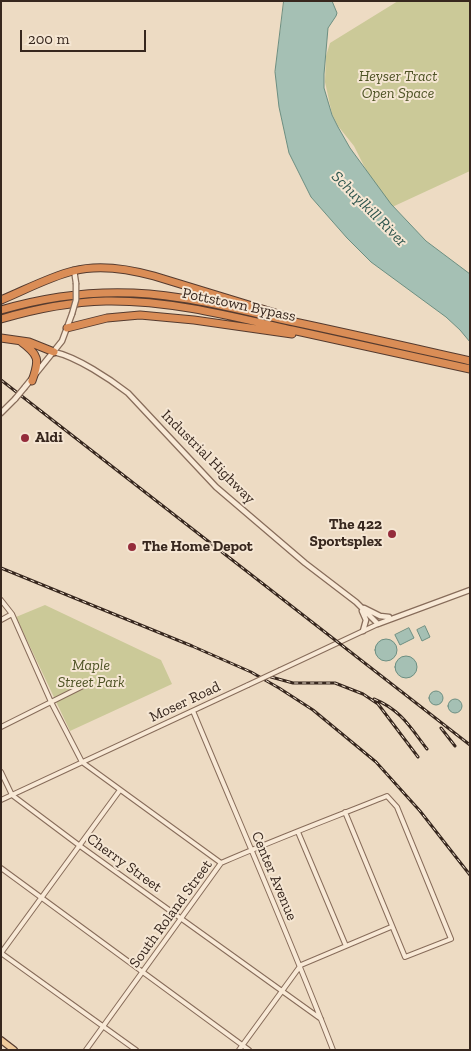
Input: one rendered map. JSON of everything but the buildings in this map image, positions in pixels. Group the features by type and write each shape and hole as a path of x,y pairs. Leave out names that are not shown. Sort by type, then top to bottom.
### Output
{"highway":[{"path":"1,300 74,270 113,268 133,270 316,326"},
{"name":"Pottstown Bypass","path":"1,310 61,297 99,293 142,294 208,303 470,361"},
{"name":"Pottstown Bypass","path":"1,319 42,308 69,304 105,301 140,302 198,310 470,369"},
{"path":"67,328 116,316 156,316 358,344"},
{"path":"1,338 29,342 54,352"},
{"path":"18,340 32,350 37,358 32,380"}],"main road":[{"path":"1,1040 14,1050"}],"street":[{"path":"1,413 32,380 62,341 76,300 74,270"},
{"name":"Industrial Highway","path":"54,352 64,354 113,382 126,392 230,500 305,563 356,602 378,624"},
{"path":"378,624 470,590"},
{"path":"1,600 12,614 51,702 82,762 221,863"},
{"path":"356,602 380,616 393,617"},
{"path":"356,602 365,615 366,620 363,631"},
{"path":"1,620 12,614"},
{"name":"Moser Road","path":"1,800 378,624"},
{"path":"1,727 83,686"},
{"name":"Center Avenue","path":"193,711 300,965 333,1050"},
{"path":"1,772 12,794"},
{"path":"120,790 1,953 136,1050"},
{"name":"Cherry Street","path":"12,794 80,846 321,1019"},
{"name":"South Roland Street","path":"86,1050 221,863 387,796 397,807 451,939 405,958 391,926"},
{"path":"239,1050 300,965 391,926 345,812"},
{"path":"298,832 346,946"},
{"path":"1,868 249,1050"}],"green space":[{"name":"Heyser Tract Open Space","path":"398,1 470,1 470,171 390,208 367,172 354,146 338,126 332,114 325,82 326,56 330,43"},
{"name":"Maple Street Park","path":"45,605 161,660 172,684 70,731 16,617"}],"water":[{"name":"Schuylkill River","path":"284,1 332,1 337,13 328,28 324,88 332,115 350,148 391,204 426,241 470,274 470,342 446,317 371,262 311,197 289,153 279,107 275,72"},
{"path":"425,626 430,637 422,641 417,630"},
{"path":"409,628 414,638 400,645 395,635"},
{"path":"386,639 394,642 397,650 394,658 386,661 378,658 375,650 378,642"},
{"path":"406,656 414,659 417,667 414,675 406,678 398,675 395,667 398,659"},
{"path":"433,691 439,691 443,698 439,705 433,705 429,701 429,695"},
{"path":"452,699 458,699 462,706 458,713 452,713 448,709 448,703"}],"railway":[{"path":"1,380 470,745"},
{"path":"1,568 251,672 313,710 376,762 420,811 470,875"},
{"path":"271,677 293,683 335,683 363,694 378,704 418,757"},
{"path":"374,699 398,714 410,726 427,749"},
{"path":"441,728 455,746"}],"place":[{"name":"Aldi","path":"25,438"},
{"name":"The 422 Sportsplex","path":"392,534"},
{"name":"The Home Depot","path":"132,547"}]}
